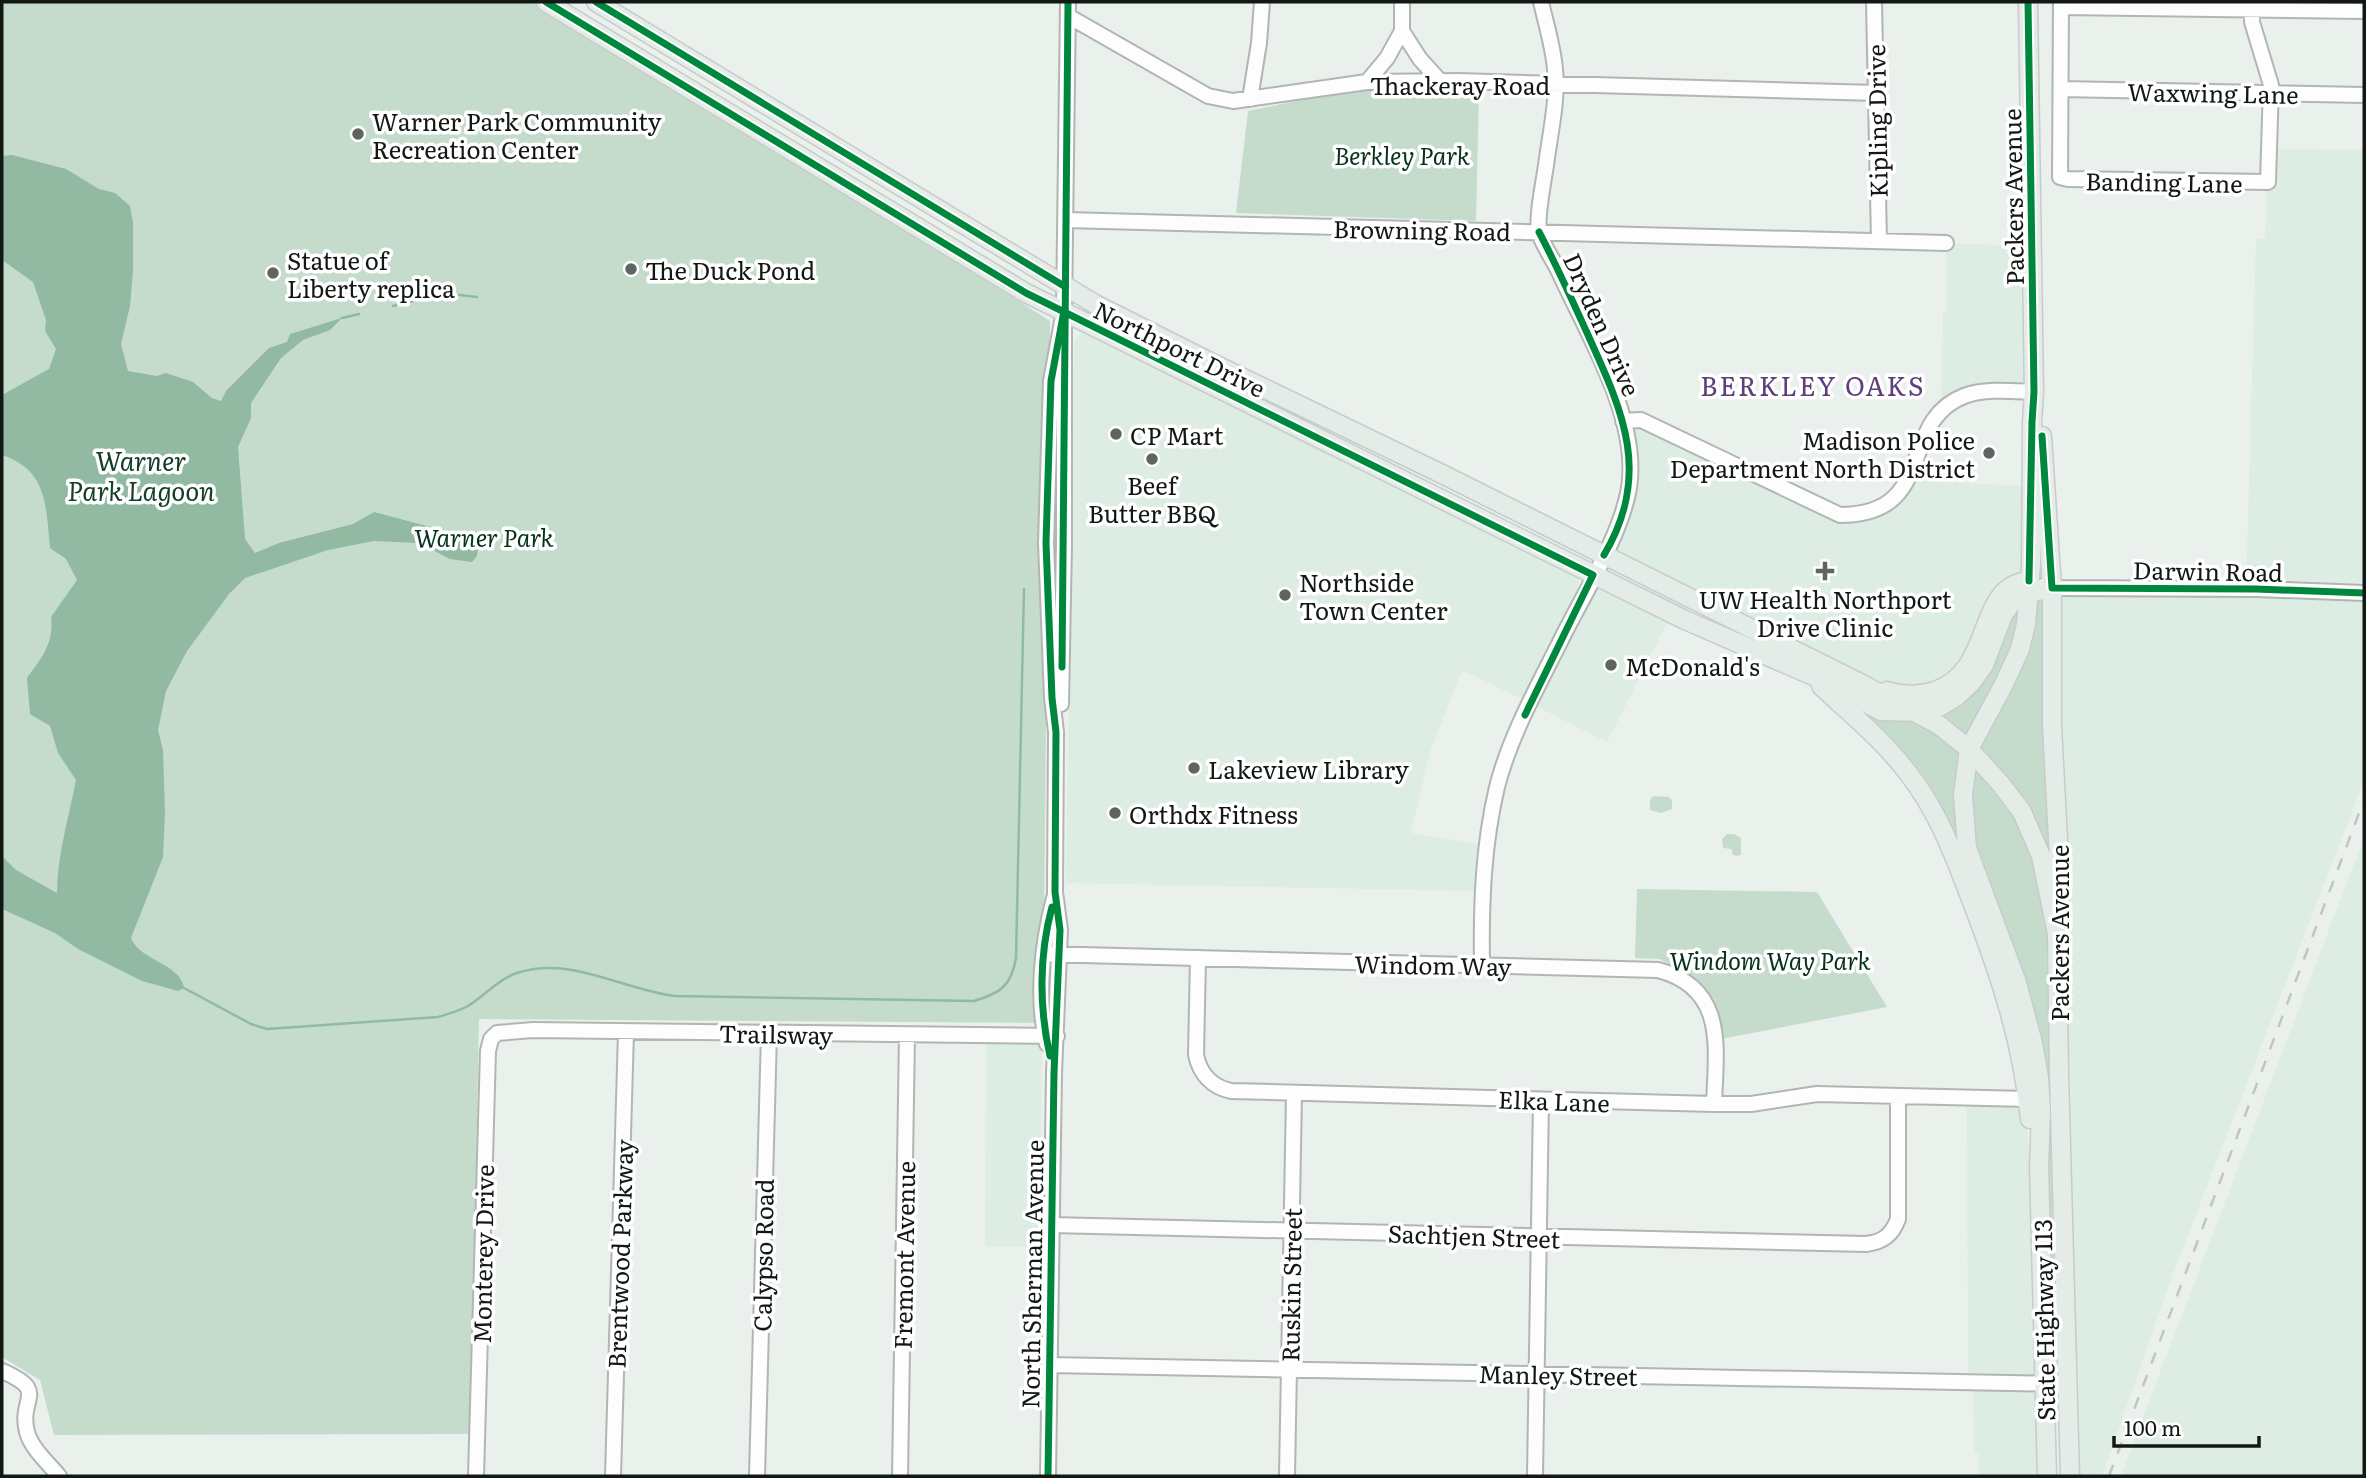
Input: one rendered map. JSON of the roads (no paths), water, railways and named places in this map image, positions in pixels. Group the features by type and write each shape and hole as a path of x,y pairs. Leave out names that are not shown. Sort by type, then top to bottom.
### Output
{"main road":[{"name":"Northport Drive","path":"546,2 1026,293 1685,620 1808,674"},
{"name":"Northport Drive","path":"596,2 1095,304 1860,683"},
{"name":"Packers Avenue","path":"2028,2 2034,391 2026,624 2020,649 1969,749 1963,795 1965,834 1973,865 2017,983 2033,1043 2040,1100 2039,1165"},
{"name":"Packers Avenue","path":"2034,391 2041,428 2052,588 2052,726 2060,896 2057,934 2070,1476"},
{"path":"1318,438 1338,434 1362,436"},
{"name":"Darwin Road","path":"1860,683 1910,696 1929,693 1948,685 1972,662 1991,612 2003,592 2017,582 2029,587 2052,588"},
{"name":"Darwin Road","path":"1808,674 1835,685 1881,711 1929,711 1948,702 1972,683 1984,665 2003,615 2013,601 2029,587"},
{"path":"1808,674 1888,749 1933,809 2007,996 2039,1165"},
{"path":"1860,683 1939,725 1969,749 2000,783 2022,812 2041,856 2057,934"},
{"name":"State Highway 113","path":"2039,1165 2047,1476"}],"street":[{"path":"1250,99 1262,2"},
{"path":"1367,82 1387,58 1402,31 1402,2"},
{"name":"Dryden Drive","path":"1482,965 1485,845 1498,786 1510,747 1604,555 1623,510 1629,487 1629,447 1619,402 1539,232 1555,84 1550,37 1541,2"},
{"name":"Kipling Drive","path":"1874,2 1879,241"},
{"path":"2061,89 2061,4 2252,5 2364,10"},
{"path":"2252,5 2252,22 2271,85 2270,92"},
{"name":"North Sherman Avenue","path":"1051,1036 1043,1011 1044,954 1055,892 1056,732 1047,587 1047,482 1051,381 1064,311 1068,9"},
{"name":"Thackeray Road","path":"1068,9 1208,96 1226,100 1367,82 1440,81 1876,93"},
{"path":"1402,31 1420,59 1440,81"},
{"name":"Waxwing Lane","path":"2061,89 2364,95"},
{"name":"Banding Lane","path":"2061,89 2060,177 2268,183 2270,92"},
{"name":"Browning Road","path":"1065,220 1946,243"},
{"path":"1623,421 1641,420 1840,515 1856,515 1882,508 1894,500 1911,473 1930,426 1953,401 1973,393 2034,391"},
{"name":"Darwin Road","path":"2052,588 2256,589 2364,593"},
{"name":"North Sherman Avenue","path":"1048,1476 1054,1073 1051,1036 1060,954 1059,915 1055,892"},
{"name":"Windom Way","path":"1044,954 1658,970 1678,977 1696,988 1709,1009 1716,1036 1714,1104"},
{"name":"Elka Lane","path":"1198,958 1196,1055 1201,1072 1223,1090 1714,1104 1751,1104 1817,1094 2028,1098"},
{"name":"Trailsway","path":"496,1034 533,1030 1051,1036"},
{"name":"Brentwood Parkway","path":"613,1476 626,1031"},
{"name":"Calypso Road","path":"757,1476 769,1033"},
{"name":"Monterey Drive","path":"476,1476 488,1051 491,1039 496,1034"},
{"name":"Fremont Avenue","path":"900,1476 907,1035"},
{"name":"Ruskin Street","path":"1287,1476 1294,1094"},
{"name":"Sachtjen Street","path":"1051,1225 1878,1243 1893,1231 1898,1219 1898,1096"},
{"path":"1535,1476 1541,1100"},
{"name":"Manley Street","path":"1049,1365 2066,1384"},
{"path":"2,1371 23,1381 29,1389 27,1432 59,1476"}],"water":[{"name":"Warner Park Lagoon","path":"12,155 66,169 99,189 115,193 130,206 133,223 133,271 130,306 121,344 128,371 157,376 166,373 193,382 212,398 221,401 226,391 269,348 287,342 290,334 342,318 330,330 303,340 281,358 251,403 251,418 238,447 245,539 255,553 279,543 353,524 374,512 457,534 478,546 477,556 472,562 450,559 419,543 374,541 328,550 245,578 229,594 187,651 166,691 158,730 163,750 163,857 131,938 143,952 175,973 184,988 178,991 142,981 78,949 55,933 2,909 2,856 16,870 57,893 61,850 76,780 58,753 50,726 30,714 27,678 49,643 51,617 77,580 66,559 50,548 45,505 36,480 28,470 2,455 2,395 49,369 56,349 45,331 46,320 33,282 2,260 2,156"}],"waterway":[{"path":"393,306 443,293 477,297"},
{"path":"342,318 359,314"},
{"path":"184,988 251,1024 267,1029 438,1017 468,1006 498,983 517,973 557,968 596,975 655,993 675,996 974,1001 991,995 1008,982 1016,958 1024,589"}],"railway":[{"path":"2109,1476 2364,800"}],"place":[{"name":"Warner Park Community Recreation Center","path":"358,134"},
{"name":"The Duck Pond","path":"631,269"},
{"name":"Statue of Liberty replica","path":"273,273"},
{"name":"CP Mart","path":"1116,434"},
{"name":"Madison Police Department North District","path":"1989,453"},
{"name":"Beef Butter BBQ","path":"1152,459"},
{"name":"UW Health Northport Drive Clinic","path":"1825,571"},
{"name":"Northside Town Center","path":"1285,595"},
{"name":"McDonald's","path":"1611,665"},
{"name":"Lakeview Library","path":"1194,768"},
{"name":"Orthdx Fitness","path":"1115,813"}],"district":[{"name":"BERKLEY OAKS","path":"1813,384"}],"park label":[{"name":"Berkley Park","path":"1402,154"},
{"name":"Warner Park","path":"484,536"},
{"name":"Windom Way Park","path":"1770,959"}]}
